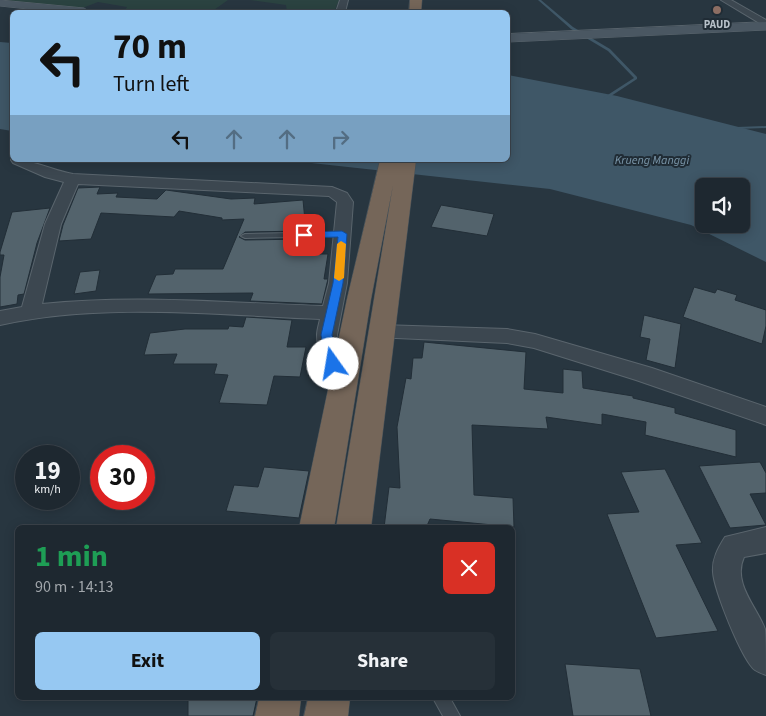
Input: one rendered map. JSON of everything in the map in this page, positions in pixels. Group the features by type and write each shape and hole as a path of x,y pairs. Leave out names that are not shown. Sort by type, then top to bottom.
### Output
{"highway":[{"path":"353,525 381,332 392,194 389,162"},
{"path":"317,525 344,373 392,194 406,162"},
{"path":"277,716 280,700"},
{"path":"326,716 329,700"}],"street":[{"path":"725,0 766,25"},
{"path":"0,3 65,10"},
{"path":"510,38 766,25"},
{"path":"22,162 50,174 73,179 188,183 332,192 341,196 345,202 338,283 327,335 328,351 333,364 344,373"},
{"path":"31,310 54,225 67,188 73,179"},
{"path":"0,318 31,310 89,307 159,307 332,313"},
{"path":"381,332 507,336 535,341 644,374 766,416"},
{"path":"766,540 735,546 726,560 727,576 736,606 766,659"}],"lane":[{"path":"245,236 342,234"},
{"path":"442,700 452,716"}],"green space":[{"path":"5,0 228,0 214,10 125,10 127,7 98,2 80,9"},
{"path":"250,0 339,0 335,10 287,10 286,5"}],"water":[{"path":"0,42 10,43 10,131 0,129"},
{"name":"Krueng Manggi","path":"510,75 617,96 766,134 766,262 707,233 750,233 750,178 695,178 695,227 550,189 302,162 510,162"}],"building":[{"path":"100,187 97,194 118,193 116,197 157,199 166,190 231,199 255,198 254,204 303,200 306,231 245,232 239,237 245,240 306,239 307,242 320,242 318,254 328,254 324,279 328,279 322,304 250,301 253,293 148,294 156,275 173,274 175,269 223,269 244,219 222,220 222,218 179,211 174,217 101,213 91,239 59,241 63,225 78,188"},
{"path":"441,205 494,214 487,236 431,227"},
{"path":"50,208 37,243 24,294 18,295 17,304 0,307 0,277 4,255 0,255 0,252 12,212"},
{"path":"100,270 96,291 74,294 80,272"},
{"path":"694,287 715,293 717,289 737,295 735,300 766,310 766,326 762,344 683,317"},
{"path":"644,315 681,324 675,368 646,360 650,339 640,337"},
{"path":"246,317 292,320 287,347 306,347 300,377 274,376 267,405 219,403 228,375 214,374 217,364 173,364 177,354 144,355 150,333 185,329 228,329 229,326 243,327"},
{"path":"424,342 526,352 524,389 563,393 563,369 582,371 583,388 633,396 633,398 675,408 675,413 736,430 736,457 645,435 646,422 602,414 602,425 546,417 548,429 472,425 474,495 513,498 514,525 430,519 427,525 384,525 389,487 400,488 397,427 406,378 411,379 413,358 422,358"},
{"path":"760,462 766,473 766,493 750,494 766,525 730,528 699,466"},
{"path":"264,467 309,471 299,518 226,511 234,485 258,487"},
{"path":"665,469 702,543 676,545 718,631 656,638 607,514 639,512 621,472"},
{"path":"565,664 640,669 651,716 573,716"},
{"path":"188,700 257,700 253,716 188,716"}],"waterway":[{"path":"539,0 572,28 609,50 636,78 604,99"},
{"path":"737,128 766,127"}],"slow traffic":[{"path":"339,278 341,244"}],"place":[{"name":"PAUD","path":"717,10"}],"route":[{"path":"304,235 342,234 338,283 327,335 328,351 333,364"}]}
